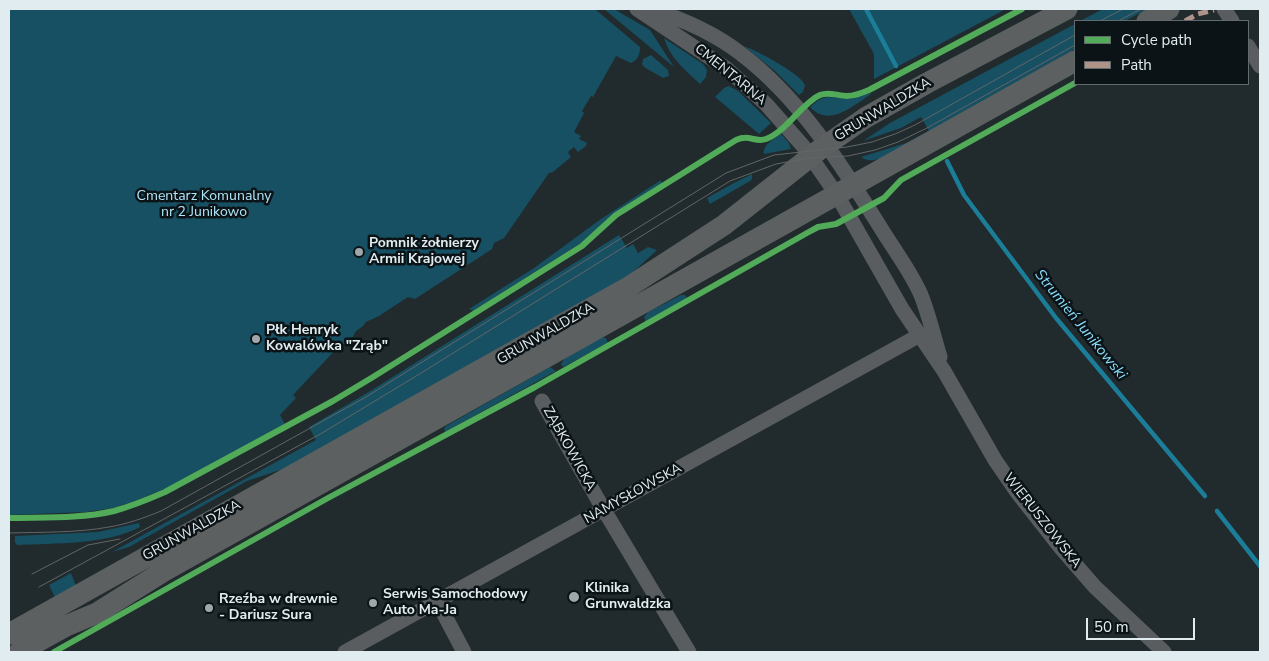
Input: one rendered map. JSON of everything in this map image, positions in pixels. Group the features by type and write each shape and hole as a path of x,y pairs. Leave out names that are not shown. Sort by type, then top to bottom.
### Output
{"street":[{"name":"CMENTARNA","path":"637,9 727,69 819,150"},
{"name":"CMENTARNA","path":"651,9 703,31 739,52 778,87 796,106 819,150 845,190"},
{"name":"GRUNWALDZKA","path":"9,634 627,288 724,224 819,150 865,118 911,91 1067,9"},
{"path":"1149,20 1169,9"},
{"path":"1224,9 1231,20"},
{"path":"1249,48 1260,66"},
{"name":"GRUNWALDZKA","path":"19,652 66,626 97,613 164,571 1074,62"},
{"name":"WIERUSZOWSKA","path":"845,190 902,309 944,371 995,460 1061,548 1095,587 1164,652"},
{"name":"WIERUSZOWSKA","path":"845,190 917,286 924,302 944,371"},
{"name":"NAMYSŁOWSKA","path":"345,652 920,335"},
{"name":"ZĄBKOWICKA","path":"542,400 688,652"},
{"path":"436,601 464,652"}],"green space":[{"name":"Cmentarz Komunalny nr 2 Junikowo","path":"9,9 595,9 640,47 640,50 637,58 631,63 616,56 593,97 591,96 582,111 584,113 574,132 581,136 579,139 587,143 586,146 578,152 574,147 568,152 571,157 553,172 549,173 504,238 494,243 492,249 415,299 408,297 366,322 356,331 350,342 340,345 293,395 296,398 280,415 285,424 167,488 132,502 113,508 86,512 9,515"},
{"path":"604,9 614,9 650,30 674,67"},
{"path":"849,9 1006,9 874,79 874,54"},
{"path":"1103,9 1147,9 1127,20 1082,20"},
{"path":"1074,25 1074,50 880,159 863,159 861,157 906,143 929,131 921,117 901,128 863,141 890,123"},
{"path":"664,38 703,64 707,70 706,77 700,84 674,58"},
{"path":"744,46 768,57 795,75 805,85 803,92 799,95 775,71"},
{"path":"651,55 668,70 669,76 663,78 644,67 642,64 643,59"},
{"path":"729,86 738,91 771,123 759,134 715,97 724,88"},
{"path":"870,93 849,109 833,115 825,116 817,113 810,107 820,99 828,97 851,99"},
{"path":"781,134 789,143 791,149 764,154 767,145"},
{"path":"752,174 750,181 710,204 707,198"},
{"path":"661,180 662,183 613,214 581,243 473,311 469,309 534,268 601,219"},
{"path":"619,235 627,248 633,244 638,253 648,247 657,250 631,274 289,467 247,481 129,547 112,552 316,440 309,427 372,390"},
{"path":"681,295 685,295 687,298 646,322 644,317 648,312"},
{"path":"601,337 606,338 608,343 563,367 561,364 565,358"},
{"path":"550,367 556,371 445,432 446,426"},
{"path":"139,523 140,527 127,533 96,540 17,545 15,542 15,536 98,532"},
{"path":"71,573 76,586 56,599 49,585"}],"waterway":[{"name":"Strumień Junikowski","path":"866,9 896,66"},
{"name":"Strumień Junikowski","path":"947,161 964,195 1056,318 1205,496"},
{"name":"Strumień Junikowski","path":"1217,511 1260,566"}],"tram line":[{"path":"1102,20 1123,9"},
{"path":"1120,20 1141,9"},
{"path":"9,533 97,529 116,526 161,511 366,397 726,173 774,155 847,147 872,142 895,134 915,125 1074,36"},
{"path":"39,587 322,433 730,181 776,164 808,158 848,156 875,150 898,142 927,128 1074,46"},
{"path":"32,574 88,545 120,539"}],"marked path":[{"path":"1187,20 1198,14 1214,10"}],"cycle path":[{"path":"9,518 101,514 127,507 165,492 333,401 373,377 582,246 616,215 736,140 741,138 766,139 780,130 807,104 820,95 850,96 869,90 1022,9"},
{"path":"54,652 328,498 535,387 807,233 818,227 836,224 884,198 901,180 1074,84"}],"place":[{"name":"Pomnik żołnierzy Armii Krajowej","path":"359,252"},
{"name":"Płk Henryk Kowalówka \"Zrąb\"","path":"256,339"},
{"name":"Klinika Grunwaldzka","path":"574,597"},
{"name":"Serwis Samochodowy Auto Ma-Ja","path":"373,603"},
{"name":"Rzeźba w drewnie - Dariusz Sura","path":"209,608"}]}
